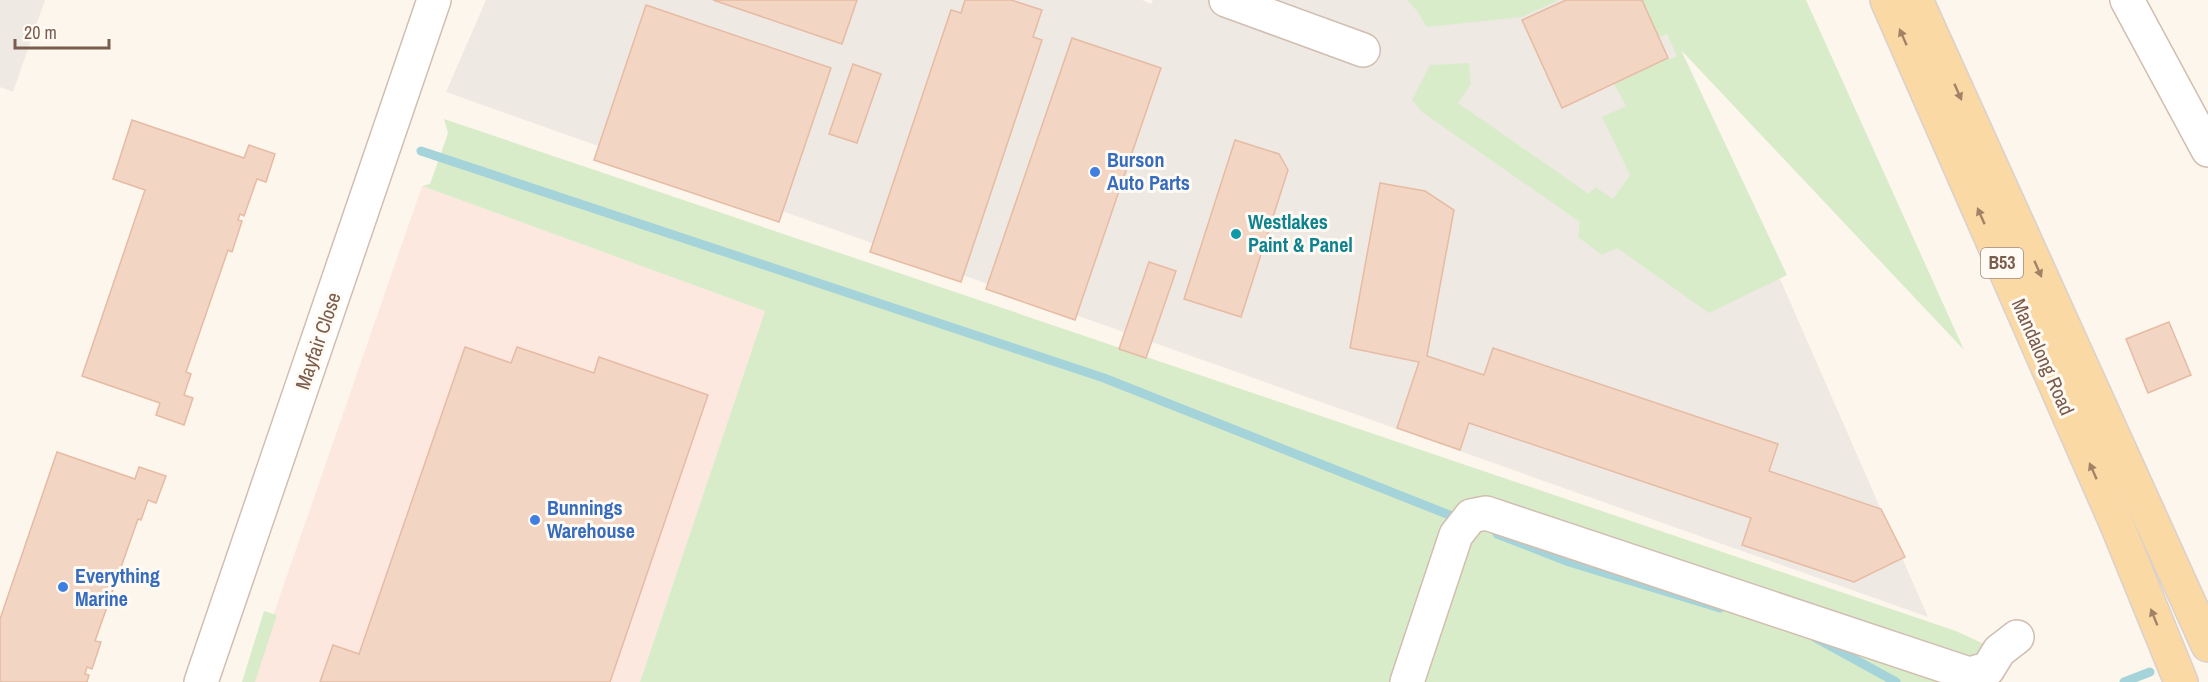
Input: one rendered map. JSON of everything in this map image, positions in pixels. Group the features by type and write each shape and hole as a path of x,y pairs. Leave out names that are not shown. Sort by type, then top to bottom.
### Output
{"main road":[{"name":"Mandalong Road","path":"1887,0 2117,525 2181,682"},
{"name":"Mandalong Road","path":"1916,0 2208,645"}],"street":[{"name":"Mayfair Close","path":"201,682 434,0"},
{"path":"1226,0 1363,50"},
{"path":"2127,0 2208,150"},
{"path":"1407,682 1456,535 1471,516 1486,513 1969,674 1988,669 1999,651 2017,637"}],"shaded area":[{"path":"0,0 45,0 13,92 0,87"},
{"path":"486,0 1142,0 1151,4 1153,0 1658,0 1928,617 446,92"},
{"path":"422,186 765,311 640,682 250,682"}],"green space":[{"path":"1407,0 1559,0 1522,17 1427,27"},
{"path":"1642,0 1806,0 1964,350 1681,50 1787,275 1709,313 1617,248 1602,255 1578,237 1580,222 1422,112 1412,100 1430,65 1469,63 1471,84 1458,103 1589,194 1595,187 1613,199 1630,175 1602,117 1626,106 1614,84 1668,58 1677,56 1667,34 1659,37"},
{"path":"444,119 1956,631 1988,646 1945,682 640,682 765,311 422,186 430,184 448,133"},
{"path":"264,611 277,615 255,682 242,682"}],"building":[{"path":"713,0 857,0 842,44"},
{"path":"965,0 1011,0 1042,10 1033,37 1042,40 961,282 870,252 951,10 961,13"},
{"path":"1566,0 1642,0 1668,58 1562,108 1522,20"},
{"path":"646,5 831,68 779,222 594,160"},
{"path":"1072,38 1161,68 1075,320 986,289"},
{"path":"853,64 881,74 857,143 829,134"},
{"path":"132,120 244,158 249,145 275,154 266,182 257,179 244,216 240,214 238,220 242,221 232,252 228,250 186,372 191,374 184,395 193,398 184,425 156,415 160,403 82,376 145,190 113,179"},
{"name":"Westlakes Paint & Panel","path":"1235,140 1279,154 1288,170 1241,317 1184,299"},
{"path":"1380,183 1425,191 1454,210 1427,356 1484,375 1493,348 1778,444 1769,471 1881,509 1905,557 1854,582 1742,545 1751,518 1469,423 1460,450 1397,428 1419,362 1350,348"},
{"path":"1149,262 1176,271 1146,358 1119,349"},
{"path":"2169,322 2191,375 2148,393 2126,339"},
{"name":"Bunnings Warehouse","path":"465,347 511,363 517,347 594,373 599,357 708,395 610,682 320,682 333,645 359,654"},
{"path":"57,452 135,479 139,467 166,476 156,503 148,500 141,520 138,519 95,641 101,642 92,669 87,667 85,674 89,675 87,682 0,682 0,619"}],"waterway":[{"path":"421,151 1104,378 1462,520"},
{"path":"1497,534 1569,562 1720,608"},
{"path":"1814,637 1896,682"},
{"path":"2124,682 2150,672"}],"place":[{"name":"Burson Auto Parts","path":"1095,172"},
{"name":"Westlakes Paint & Panel","path":"1236,234"},
{"name":"Bunnings Warehouse","path":"535,520"},
{"name":"Everything Marine","path":"63,587"}]}
